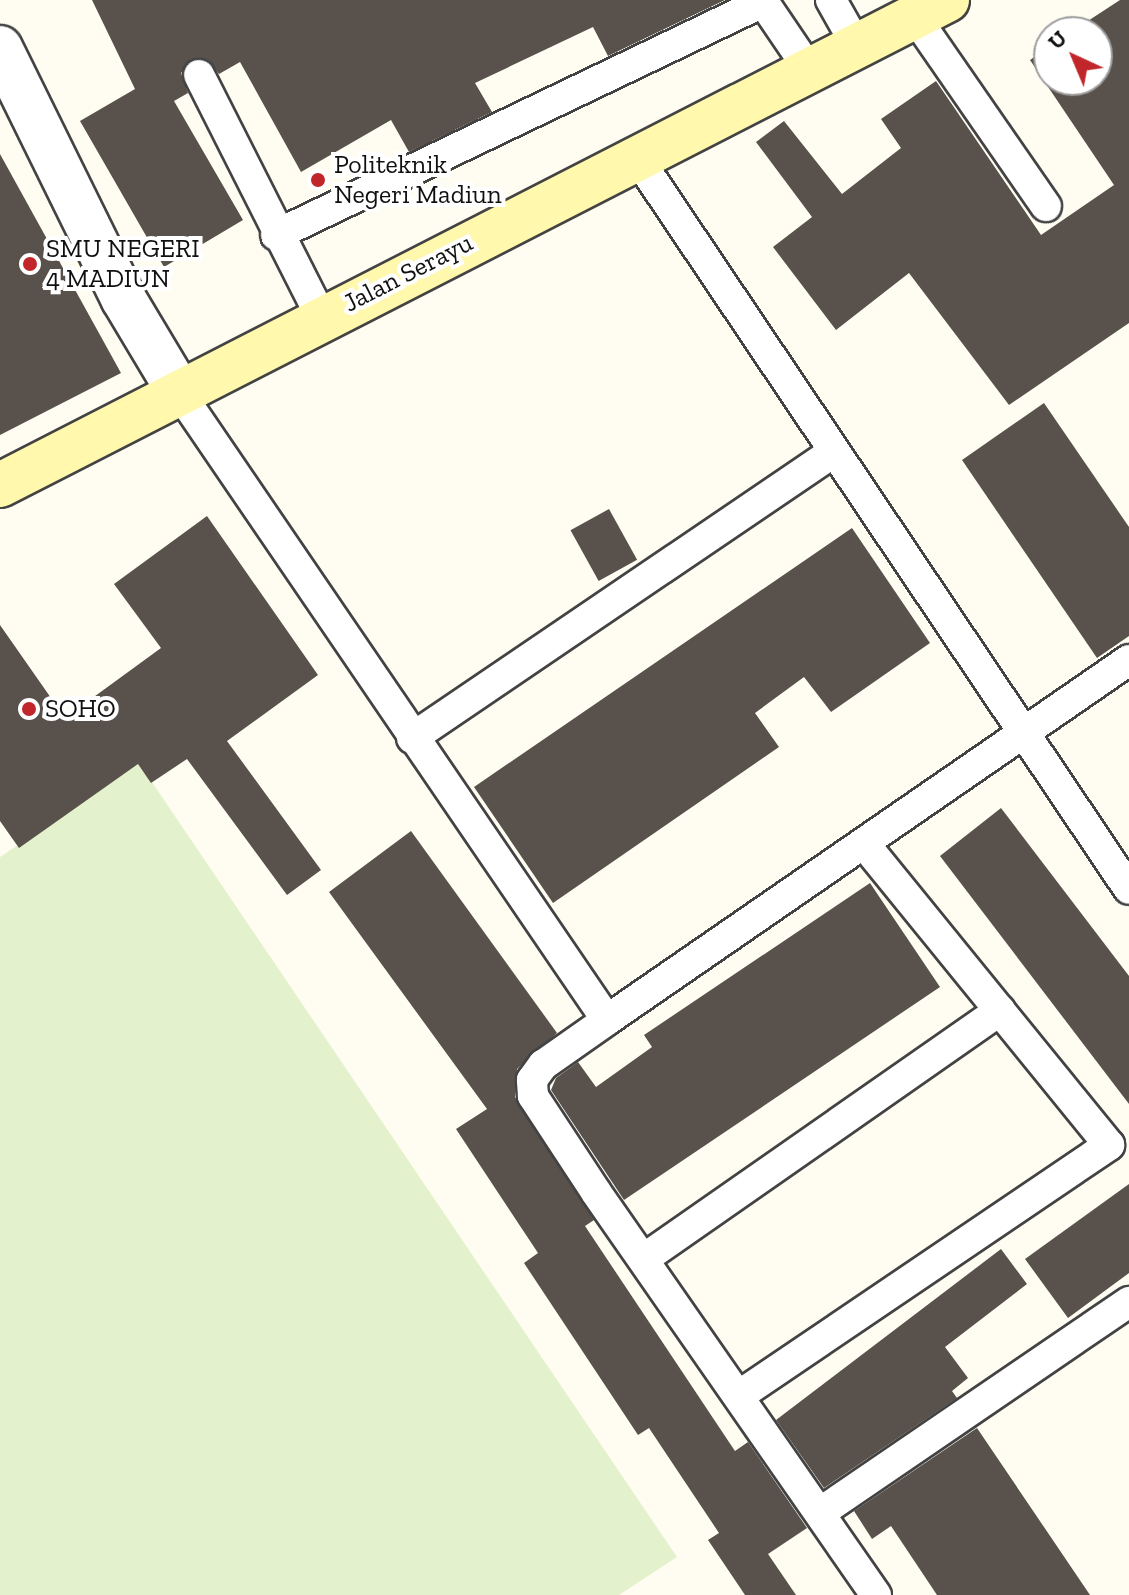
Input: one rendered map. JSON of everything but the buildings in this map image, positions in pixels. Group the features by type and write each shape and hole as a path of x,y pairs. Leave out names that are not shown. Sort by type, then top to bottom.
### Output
{"main road":[{"name":"Jalan Serayu","path":"0,485 181,395 321,317 636,156 858,48 931,8"}],"street":[{"path":"0,48 123,298 181,395"}],"lane":[{"path":"831,0 858,48"},
{"path":"276,235 762,1 810,71"},
{"path":"931,8 1046,206"},
{"path":"199,75 276,235 321,317"},
{"path":"636,156 832,453 1129,889"},
{"path":"181,395 607,1020"},
{"path":"412,738 832,453"},
{"path":"876,1595 533,1096 532,1080 543,1065 1129,660"},
{"path":"740,1395 1119,1138 1000,1010 865,845"},
{"path":"645,1258 1000,1010"},
{"path":"821,1512 1129,1302"}],"green space":[{"path":"139,763 677,1557 619,1595 0,1595 0,857"}],"place":[{"name":"Politeknik Negeri Madiun","path":"318,180"},
{"name":"SMU NEGERI 4 MADIUN","path":"30,264"},
{"name":"SOHO","path":"29,709"}]}
